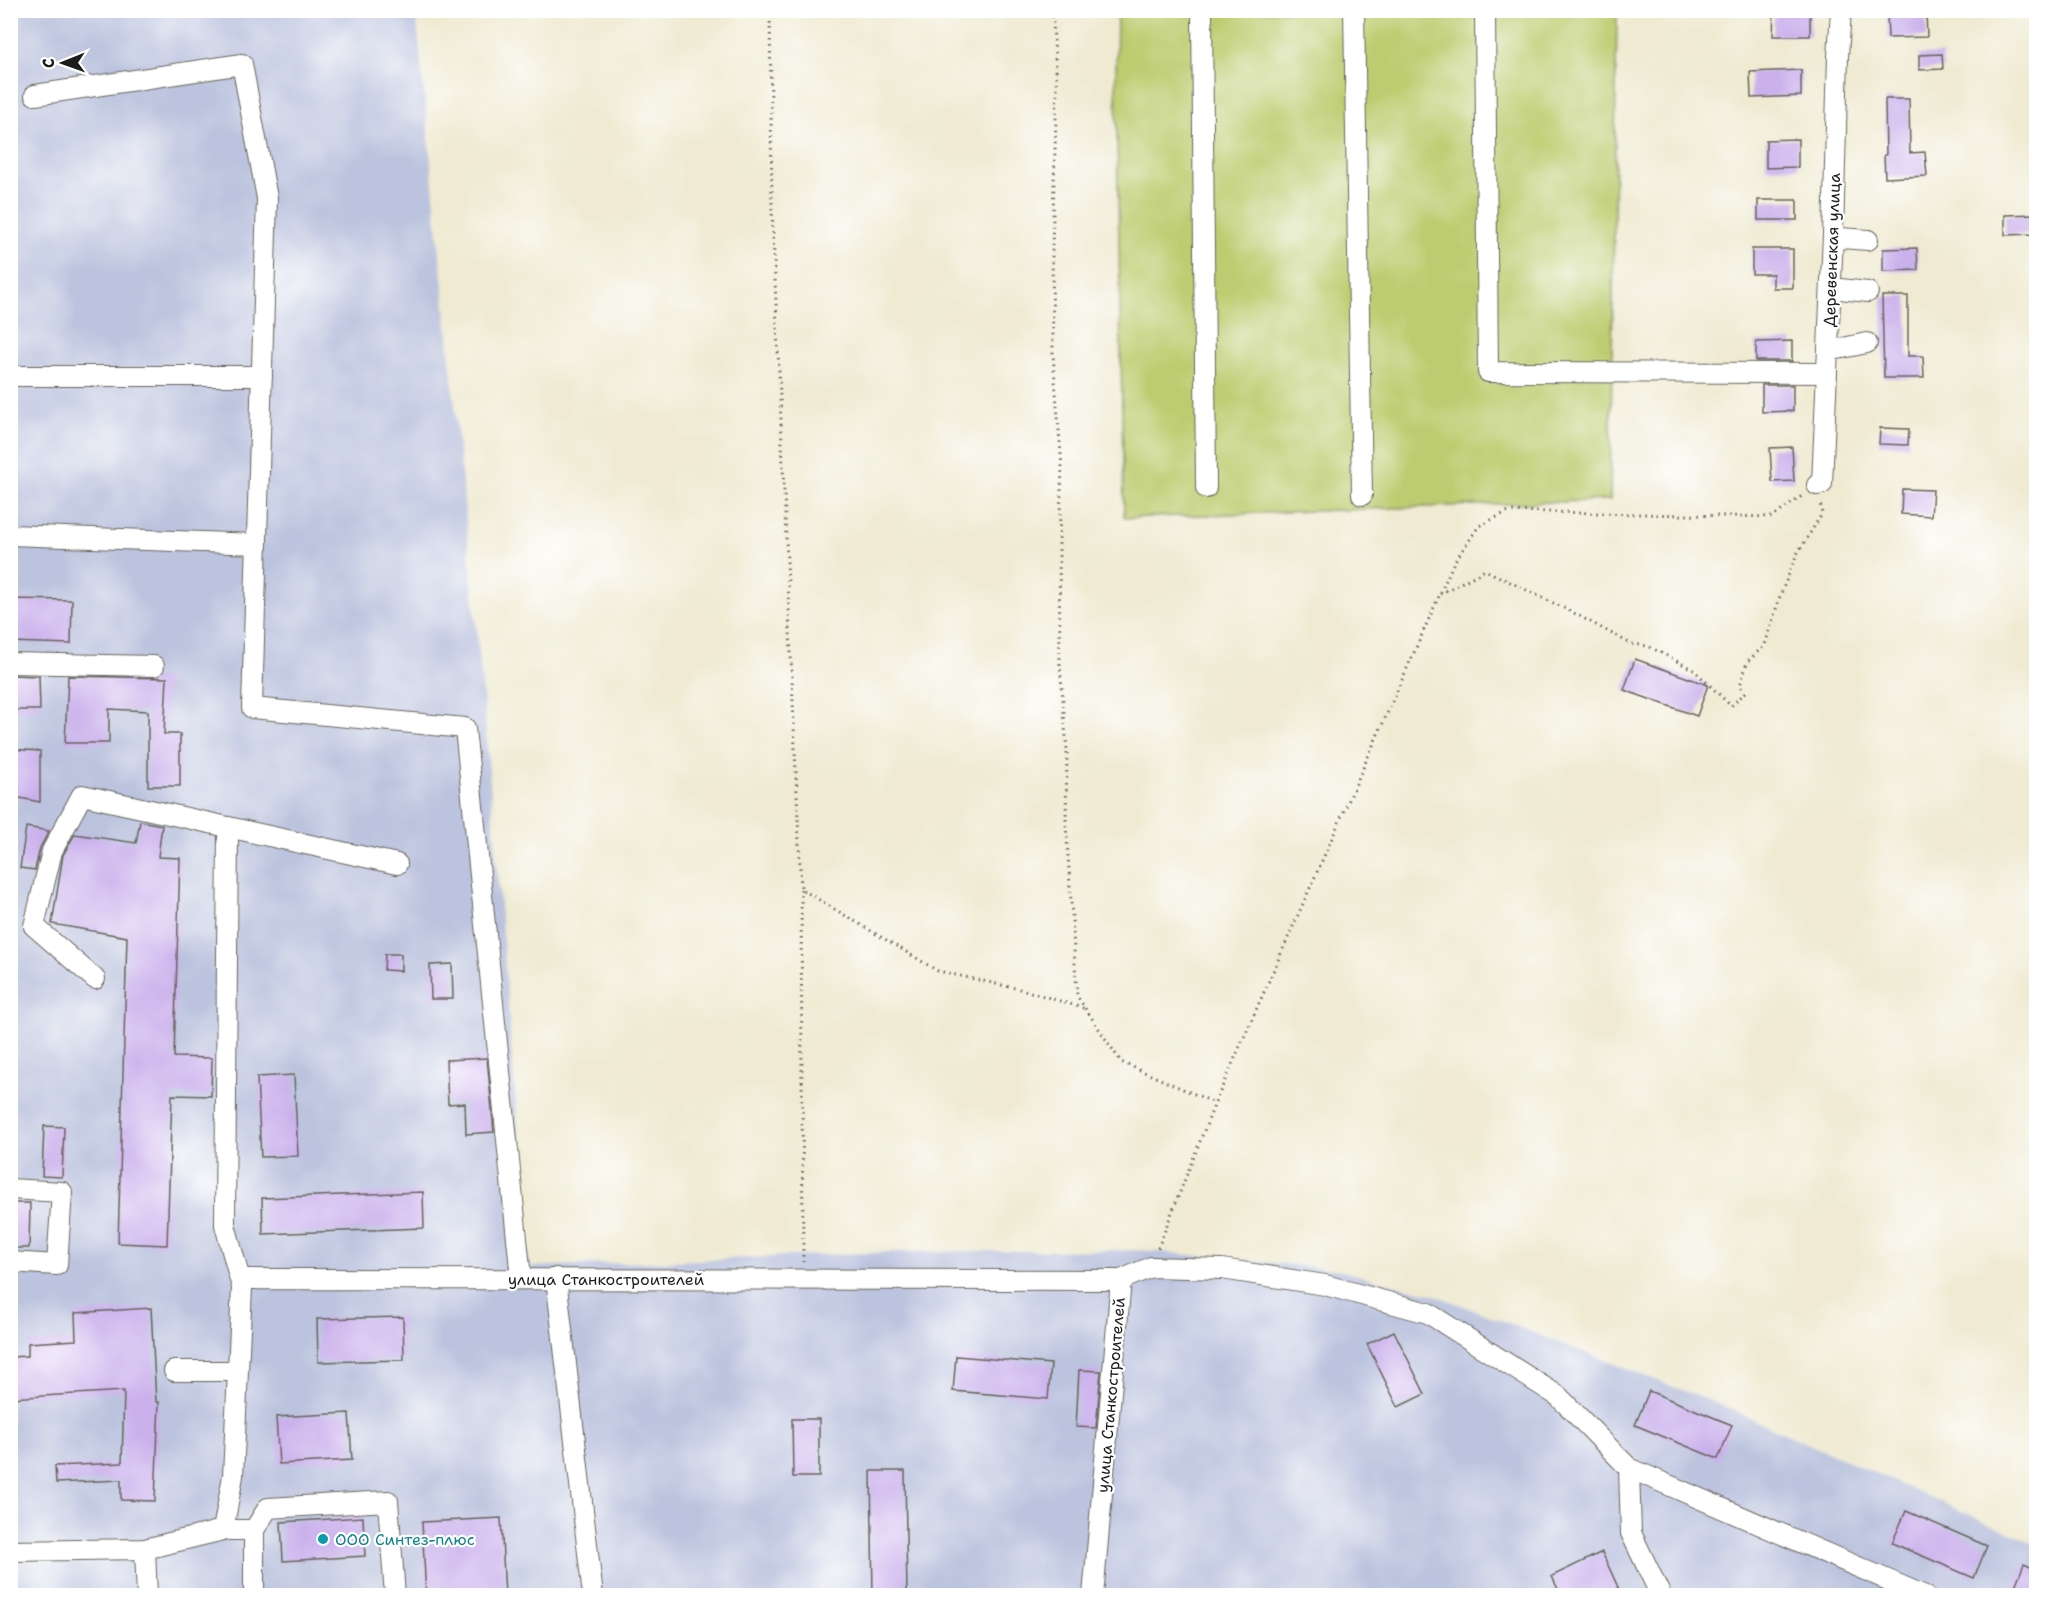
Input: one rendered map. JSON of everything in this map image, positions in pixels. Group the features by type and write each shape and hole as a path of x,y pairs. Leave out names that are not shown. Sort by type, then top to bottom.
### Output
{"street":[{"path":"1202,10 1206,488"},
{"path":"1354,10 1362,495"},
{"path":"1485,10 1488,372 1827,373"},
{"name":"Деревенская улица","path":"1817,485 1822,484 1841,10"},
{"path":"35,95 242,64 267,198 252,708 465,728 521,1278"},
{"path":"1833,235 1841,238 1868,240"},
{"path":"1831,288 1868,292"},
{"path":"1828,351 1867,343"},
{"path":"10,376 262,376"},
{"path":"10,535 257,544"},
{"path":"10,663 154,666"},
{"path":"94,979 34,926 52,851 82,795 397,864"},
{"path":"223,1530 233,1476 242,1287 225,1225 228,827"},
{"path":"10,1189 62,1192 57,1265 10,1262"},
{"path":"1121,1280 1151,1268 1222,1269 1325,1285 1428,1313 1558,1396 1629,1468 1925,1596"},
{"path":"556,1278 593,1596"},
{"name":"улица Станкостроителей","path":"242,1287 241,1279 1121,1280 1093,1596"},
{"path":"174,1371 237,1371"},
{"path":"1629,1468 1632,1533 1661,1596"},
{"path":"254,1596 254,1530 268,1508 388,1501 395,1596"},
{"path":"10,1551 145,1549 223,1530 254,1530"},
{"path":"145,1549 147,1596"}],"path":[{"path":"770,10 772,209 801,889 803,1279"},
{"path":"1052,10 1057,86 1052,248 1053,355 1062,466 1059,539 1060,664 1067,750 1066,823 1077,996 1121,1062 1215,1103"},
{"path":"1155,1255 1215,1103 1454,562 1479,526 1509,511 1773,517 1817,485 1822,514 1797,554 1780,596 1765,645 1747,662 1740,686 1745,693 1731,706 1694,670 1648,646 1631,644 1572,612 1485,570 1440,594"},
{"path":"801,889 938,971 1024,990 1086,1010"}],"shaded area":[{"path":"11,10 416,11 483,694 529,1267 891,1252 1140,1250 1333,1269 1435,1295 1718,1404 2036,1544 2036,1596 11,1596"}],"green space":[{"path":"1117,11 1617,11 1610,500 1124,518 1116,82"}],"building":[{"path":"1774,10 1810,10 1810,36 1773,36"},
{"path":"1926,12 1927,37 1888,38 1887,13"},
{"path":"1942,54 1943,69 1919,70 1919,55"},
{"path":"1801,70 1801,96 1751,98 1750,72"},
{"path":"1885,99 1909,99 1910,153 1925,152 1927,176 1885,178"},
{"path":"1798,139 1798,167 1766,168 1766,140"},
{"path":"1758,200 1797,200 1797,220 1758,220"},
{"path":"2037,214 2037,234 2005,235 2005,215"},
{"path":"1917,248 1918,270 1883,271 1883,249"},
{"path":"1752,249 1793,249 1793,288 1773,288 1773,274 1752,274"},
{"path":"1882,296 1908,296 1908,356 1923,356 1924,378 1884,378"},
{"path":"1792,341 1792,361 1756,361 1756,342"},
{"path":"1762,385 1793,385 1793,411 1762,412"},
{"path":"1880,428 1909,429 1908,445 1879,444"},
{"path":"1792,447 1794,481 1772,482 1770,448"},
{"path":"1902,489 1933,490 1931,516 1901,514"},
{"path":"10,599 72,600 71,644 10,642"},
{"path":"1635,659 1708,685 1697,716 1624,690"},
{"path":"10,675 39,676 40,710 10,710"},
{"path":"68,676 167,678 164,734 180,734 180,786 148,786 148,711 109,709 109,743 65,743"},
{"path":"10,749 40,751 40,802 10,796"},
{"path":"140,821 162,825 158,857 180,858 174,1057 212,1058 211,1096 172,1095 167,1245 118,1243 127,937 52,924 63,855 75,834 136,843"},
{"path":"26,827 49,831 40,848 35,870 20,868"},
{"path":"385,954 401,954 401,971 384,970"},
{"path":"452,964 453,999 431,999 430,965"},
{"path":"487,1058 494,1132 466,1134 465,1103 448,1104 446,1060"},
{"path":"294,1075 298,1156 261,1157 257,1077"},
{"path":"44,1126 64,1127 62,1177 42,1176"},
{"path":"423,1192 424,1228 263,1234 262,1198"},
{"path":"10,1203 30,1203 29,1248 10,1248"},
{"path":"151,1308 156,1402 159,1402 155,1501 121,1500 121,1480 56,1483 55,1466 122,1463 124,1391 10,1398 10,1357 28,1356 28,1343 76,1340 75,1313"},
{"path":"403,1317 404,1360 318,1362 317,1319"},
{"path":"1394,1331 1425,1394 1398,1407 1367,1344"},
{"path":"956,1356 1051,1364 1048,1399 953,1391"},
{"path":"1079,1370 1101,1371 1096,1428 1076,1427"},
{"path":"1649,1391 1732,1425 1718,1459 1635,1425"},
{"path":"349,1413 352,1460 279,1464 276,1417"},
{"path":"792,1419 819,1419 819,1477 793,1477"},
{"path":"871,1471 905,1471 907,1596 873,1596"},
{"path":"1906,1511 1987,1546 1974,1578 1892,1543"},
{"name":"ООО Синтез-плюс","path":"363,1517 365,1556 283,1561 281,1522"},
{"path":"501,1518 505,1596 426,1596 422,1522"},
{"path":"1602,1552 1622,1596 1561,1596 1552,1576"},
{"path":"2024,1564 2037,1570 2037,1596 2011,1596"}],"place":[{"name":"ООО Синтез-плюс","path":"323,1539"}]}
